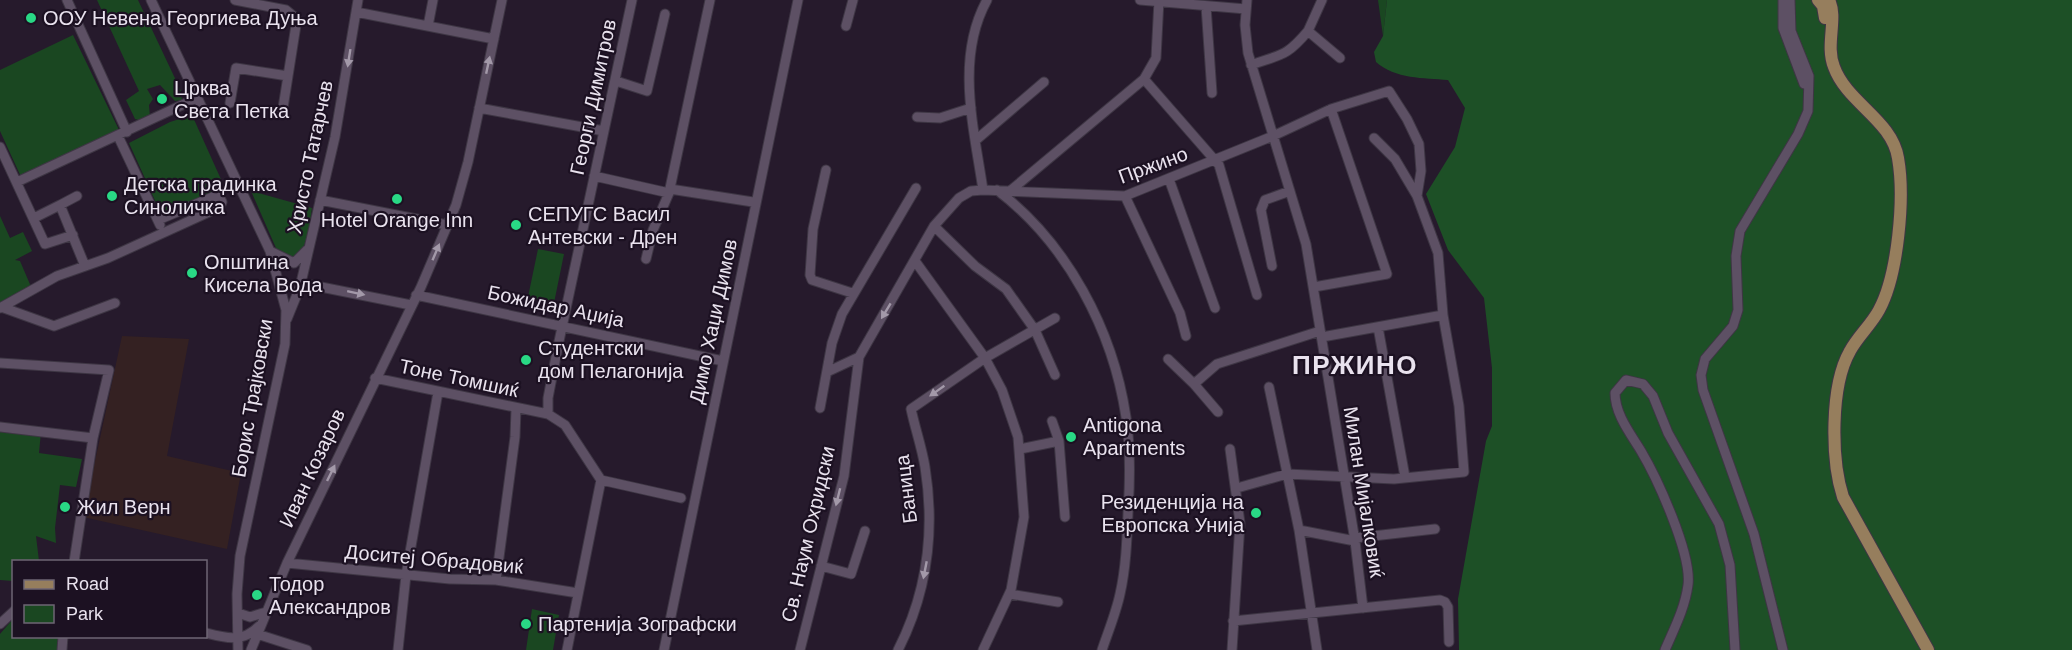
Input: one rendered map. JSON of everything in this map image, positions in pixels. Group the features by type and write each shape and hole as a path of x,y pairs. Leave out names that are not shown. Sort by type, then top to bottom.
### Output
{"main road":[{"path":"1818,0 1823,6 1826,20 1825,51 1835,81 1851,101 1889,136"},
{"path":"1829,0 1832,11 1830,51 1838,77 1846,90 1881,124 1889,136 1898,157 1900,192 1890,282 1879,311 1850,349 1843,364 1838,394 1834,458 1843,497 1928,650"}],"street":[{"path":"67,0 163,233"},
{"name":"Борис Трајковски","path":"151,0 270,251 282,287 286,319 285,344 240,556 238,650"},
{"path":"235,0 286,10 297,19 282,114"},
{"name":"Христо Татарчев","path":"286,319 294,308 301,283 335,137 358,0"},
{"path":"428,26 433,0"},
{"name":"Иван Козаров","path":"252,650 287,563 416,296 462,188 502,0"},
{"name":"Георги Димитров","path":"548,414 548,398 562,326 632,0"},
{"path":"646,259 653,230 669,191 710,0"},
{"name":"Димо Хаџи Димов","path":"664,650 798,0"},
{"path":"846,26 853,0"},
{"path":"982,190 971,108 969,71 976,21 987,0"},
{"path":"1140,0 1206,6 1246,4"},
{"path":"1251,65 1288,53 1308,31 1322,0"},
{"path":"1783,0 1783,28 1802,76 1805,91 1800,121 1788,149"},
{"path":"1783,650 1754,534 1703,390 1701,375 1708,353 1736,319 1739,298 1736,256 1738,238 1805,120 1810,92 1806,68 1791,31 1790,4 1797,0"},
{"path":"1010,191 1144,79 1156,58 1159,2"},
{"name":"Милан Мијалковиќ","path":"1246,4 1245,40 1251,65 1306,244 1355,540 1363,608"},
{"path":"1206,6 1212,93"},
{"path":"356,12 494,39"},
{"path":"616,81 647,91 664,14"},
{"path":"1308,31 1340,58"},
{"path":"230,103 236,68 288,76"},
{"path":"1144,79 1215,160 1223,173 1257,295"},
{"path":"976,140 1044,82"},
{"name":"Пржино","path":"915,261 934,226 959,198 971,191 997,190 1125,196 1273,136 1331,109 1389,91 1407,119 1419,144 1421,171 1417,196"},
{"path":"17,182 197,98"},
{"path":"479,108 604,131"},
{"path":"917,117 940,118 971,108"},
{"path":"1314,287 1387,274 1331,109"},
{"path":"1237,488 1287,474 1344,478 1405,477 1464,472 1459,406 1443,315 1437,253 1417,196 1395,159 1374,138"},
{"path":"0,149 45,244 73,235"},
{"path":"826,170 813,229 810,275 812,280 852,293"},
{"path":"594,176 669,191 753,202"},
{"path":"1169,179 1215,309"},
{"path":"820,408 836,330 852,293 916,188"},
{"path":"997,190 1025,211 1076,278 1089,302 1123,401 1130,469 1128,528 1120,595 1102,650"},
{"path":"1272,266 1261,210 1264,200 1290,191"},
{"path":"1022,192 1025,211"},
{"path":"34,218 77,196"},
{"path":"2,308 32,289 220,207 222,202 215,196 158,220"},
{"path":"1125,196 1180,313 1186,336"},
{"path":"320,200 447,225"},
{"path":"60,205 85,266"},
{"path":"934,226 975,266 1006,289 1035,330 1055,375"},
{"path":"270,251 294,263 309,248"},
{"path":"915,261 986,358 1006,399 1020,449 1025,512 1010,594 983,650"},
{"name":"Св. Наум Охридски","path":"800,650 844,476 859,357 915,261"},
{"path":"301,283 411,304"},
{"name":"Божидар Аџија","path":"416,296 723,361"},
{"path":"2,308 54,326 115,303"},
{"path":"1194,384 1217,363 1321,334 1378,327 1443,315"},
{"path":"986,358 1055,318"},
{"path":"1378,327 1405,477"},
{"path":"827,372 859,357"},
{"name":"Баница","path":"898,650 910,627 927,568 929,530 925,465 911,409 986,358"},
{"path":"1168,359 1218,412"},
{"path":"0,363 109,370 93,438 74,560"},
{"name":"Тоне Томшиќ","path":"375,378 548,414"},
{"path":"1665,650 1683,608 1688,572 1682,546 1652,472 1617,408 1615,393 1626,380 1643,384 1653,396 1668,434 1719,524 1730,565 1736,650"},
{"path":"1269,387 1299,530 1317,650"},
{"path":"398,650 405,575 438,392"},
{"path":"496,580 515,437 516,409"},
{"path":"548,414 565,425 602,480 681,498"},
{"path":"1052,421 1059,441 1065,517"},
{"path":"0,427 93,438"},
{"path":"1020,449 1059,441"},
{"path":"1230,449 1240,523 1232,650"},
{"path":"567,650 602,480"},
{"path":"1299,530 1355,540 1436,529"},
{"path":"821,566 851,574 865,531"},
{"name":"Доситеј Обрадовиќ","path":"287,563 405,575 496,580 578,593"},
{"path":"1010,594 1058,602"},
{"path":"1233,621 1312,615 1440,600 1448,607 1449,642"},
{"path":"237,614 250,617 266,612"},
{"path":"0,624 12,613"},
{"path":"207,633 238,638 259,629 307,650"}],"shaded area":[{"path":"122,336 189,339 167,456 241,473 227,549 83,517"}],"green space":[{"path":"97,0 138,0 181,91 182,100 175,101 160,85 147,89 153,99 149,105 150,117 142,121 135,119 126,100 139,91"},
{"path":"1378,0 1387,0 1383,36"},
{"path":"1387,0 2072,0 2072,650 1459,650 1458,599 1486,441 1492,426 1492,368 1484,298 1448,250 1426,194 1455,147 1465,108 1448,80 1401,75 1376,62 1374,52 1383,36"},
{"path":"73,35 121,134 22,179 0,131 0,70"},
{"path":"192,115 224,186 162,216 129,143 170,122"},
{"path":"251,191 312,208 305,242 298,254 292,258 276,248"},
{"path":"0,216 10,238 23,232 32,251 15,260 20,261 32,289 0,308"},
{"path":"538,249 564,254 554,303 528,297"},
{"path":"0,427 41,432 39,453 82,459 76,487 60,485 55,528 56,543 36,536 39,560 12,560 12,581 0,580"},
{"path":"532,609 559,615 553,650 526,650"},
{"path":"12,620 12,638 58,638 58,650 0,650 0,634"}],"place":[{"name":"ООУ Невена Георгиева Дуња","path":"31,18"},
{"name":"Црква Света Петка","path":"162,99"},
{"name":"Детска градинка Синоличка","path":"112,196"},
{"name":"Hotel Orange Inn","path":"397,199"},
{"name":"СЕПУГС Васил Антевски - Дрен","path":"516,225"},
{"name":"Општина Кисела Вода","path":"192,273"},
{"name":"Студентски дом Пелагонија","path":"526,360"},
{"name":"Antigona Apartments","path":"1071,437"},
{"name":"Жил Верн","path":"65,507"},
{"name":"Резиденција на Европска Унија","path":"1256,513"},
{"name":"Тодор Александров","path":"257,595"},
{"name":"Партенија Зографски","path":"526,624"}],"district":[{"name":"ПРЖИНО","path":"1355,365"}]}
